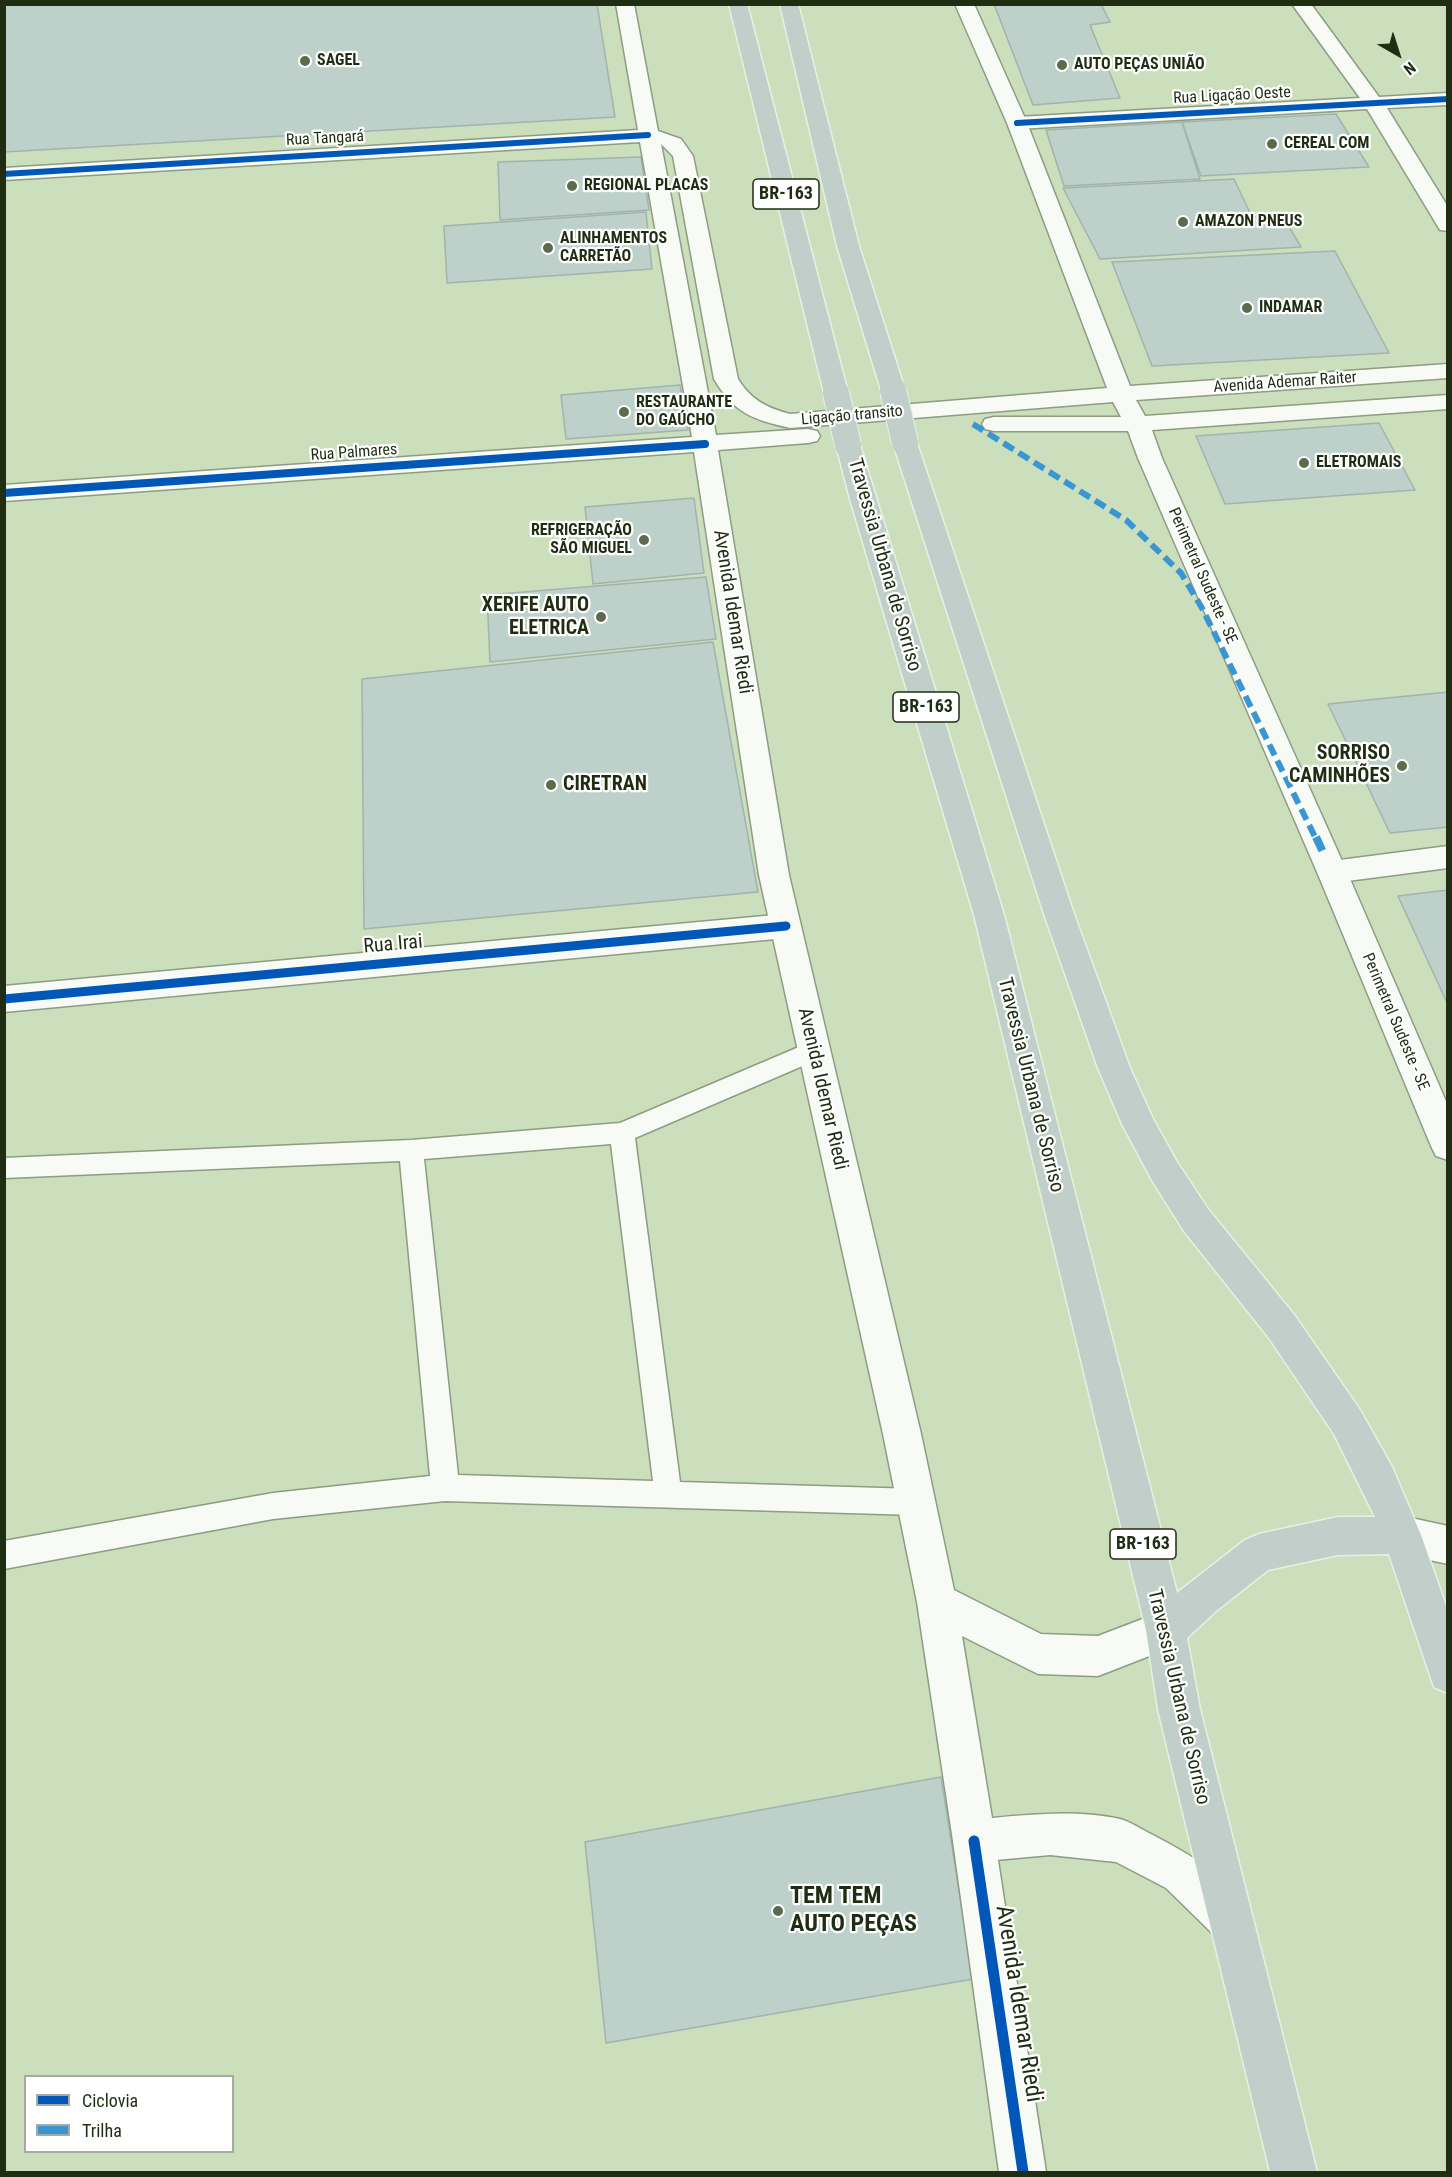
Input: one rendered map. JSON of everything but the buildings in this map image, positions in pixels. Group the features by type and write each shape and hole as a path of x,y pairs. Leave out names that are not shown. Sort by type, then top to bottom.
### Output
{"highway":[{"name":"Travessia Urbana de Sorriso","path":"738,4 848,445 989,915 1166,1630 1179,1709 1294,2172"},
{"name":"BR-163","path":"789,4 848,246 893,390 905,443 1059,914 1114,1068 1160,1162 1196,1220 1282,1328 1347,1422 1378,1480 1402,1535 1448,1673"},
{"path":"1166,1630 1202,1597 1259,1553 1338,1536 1402,1535"}],"main road":[{"name":"Avenida Idemar Riedi","path":"625,4 705,444 769,848 937,1602 1023,2172"},
{"name":"Perimetral Sudeste - SE","path":"964,4 1017,123 1122,394 1138,424 1150,458 1332,872 1448,1146"},
{"path":"1300,4 1374,104 1448,225"},
{"name":"Rua Ligação Oeste","path":"1017,123 1448,99"},
{"name":"Rua Tangará","path":"4,174 648,135"},
{"name":"Ligação transito","path":"648,135 667,138 679,147 683,156 726,379 738,400 762,415 790,421 1122,394"},
{"name":"Avenida Ademar Raiter","path":"1122,394 1448,371"},
{"name":"Avenida Ademar Raiter","path":"705,444 955,424 1138,424 1448,402"},
{"name":"Rua Palmares","path":"4,493 705,444"},
{"path":"1332,872 1448,857"},
{"name":"Rua Irai","path":"4,999 786,926"},
{"path":"1402,1535 1448,1545"},
{"path":"937,1602 1038,1654 1098,1656 1166,1630"},
{"path":"974,1841 1050,1834 1120,1841 1181,1874 1230,1919"}],"lane":[{"path":"4,1168 411,1150 622,1133 813,1051"},
{"path":"622,1133 668,1493"},
{"path":"411,1150 445,1488"},
{"path":"4,1555 273,1506 445,1488 916,1502"}],"marked path":[{"path":"973,424 1126,520 1181,573 1202,608 1323,852"}],"cycle path":[{"path":"1017,123 1448,99"},
{"path":"4,174 648,135"},
{"path":"4,493 705,444"},
{"path":"4,999 786,926"},
{"path":"974,1841 1023,2172"}],"place":[{"name":"SAGEL","path":"305,61"},
{"name":"AUTO PEÇAS UNIÃO","path":"1062,65"},
{"name":"CEREAL COM","path":"1272,144"},
{"name":"REGIONAL PLACAS","path":"572,186"},
{"name":"AMAZON PNEUS","path":"1183,222"},
{"name":"ALINHAMENTOS CARRETÃO","path":"548,248"},
{"name":"INDAMAR","path":"1247,308"},
{"name":"RESTAURANTE DO GAÚCHO","path":"624,412"},
{"name":"ELETROMAIS","path":"1304,463"},
{"name":"REFRIGERAÇÃO SÃO MIGUEL","path":"644,540"},
{"name":"XERIFE AUTO ELETRICA","path":"601,617"},
{"name":"SORRISO CAMINHÕES","path":"1402,766"},
{"name":"CIRETRAN","path":"551,785"},
{"name":"TEM TEM AUTO PEÇAS","path":"778,1911"}]}
